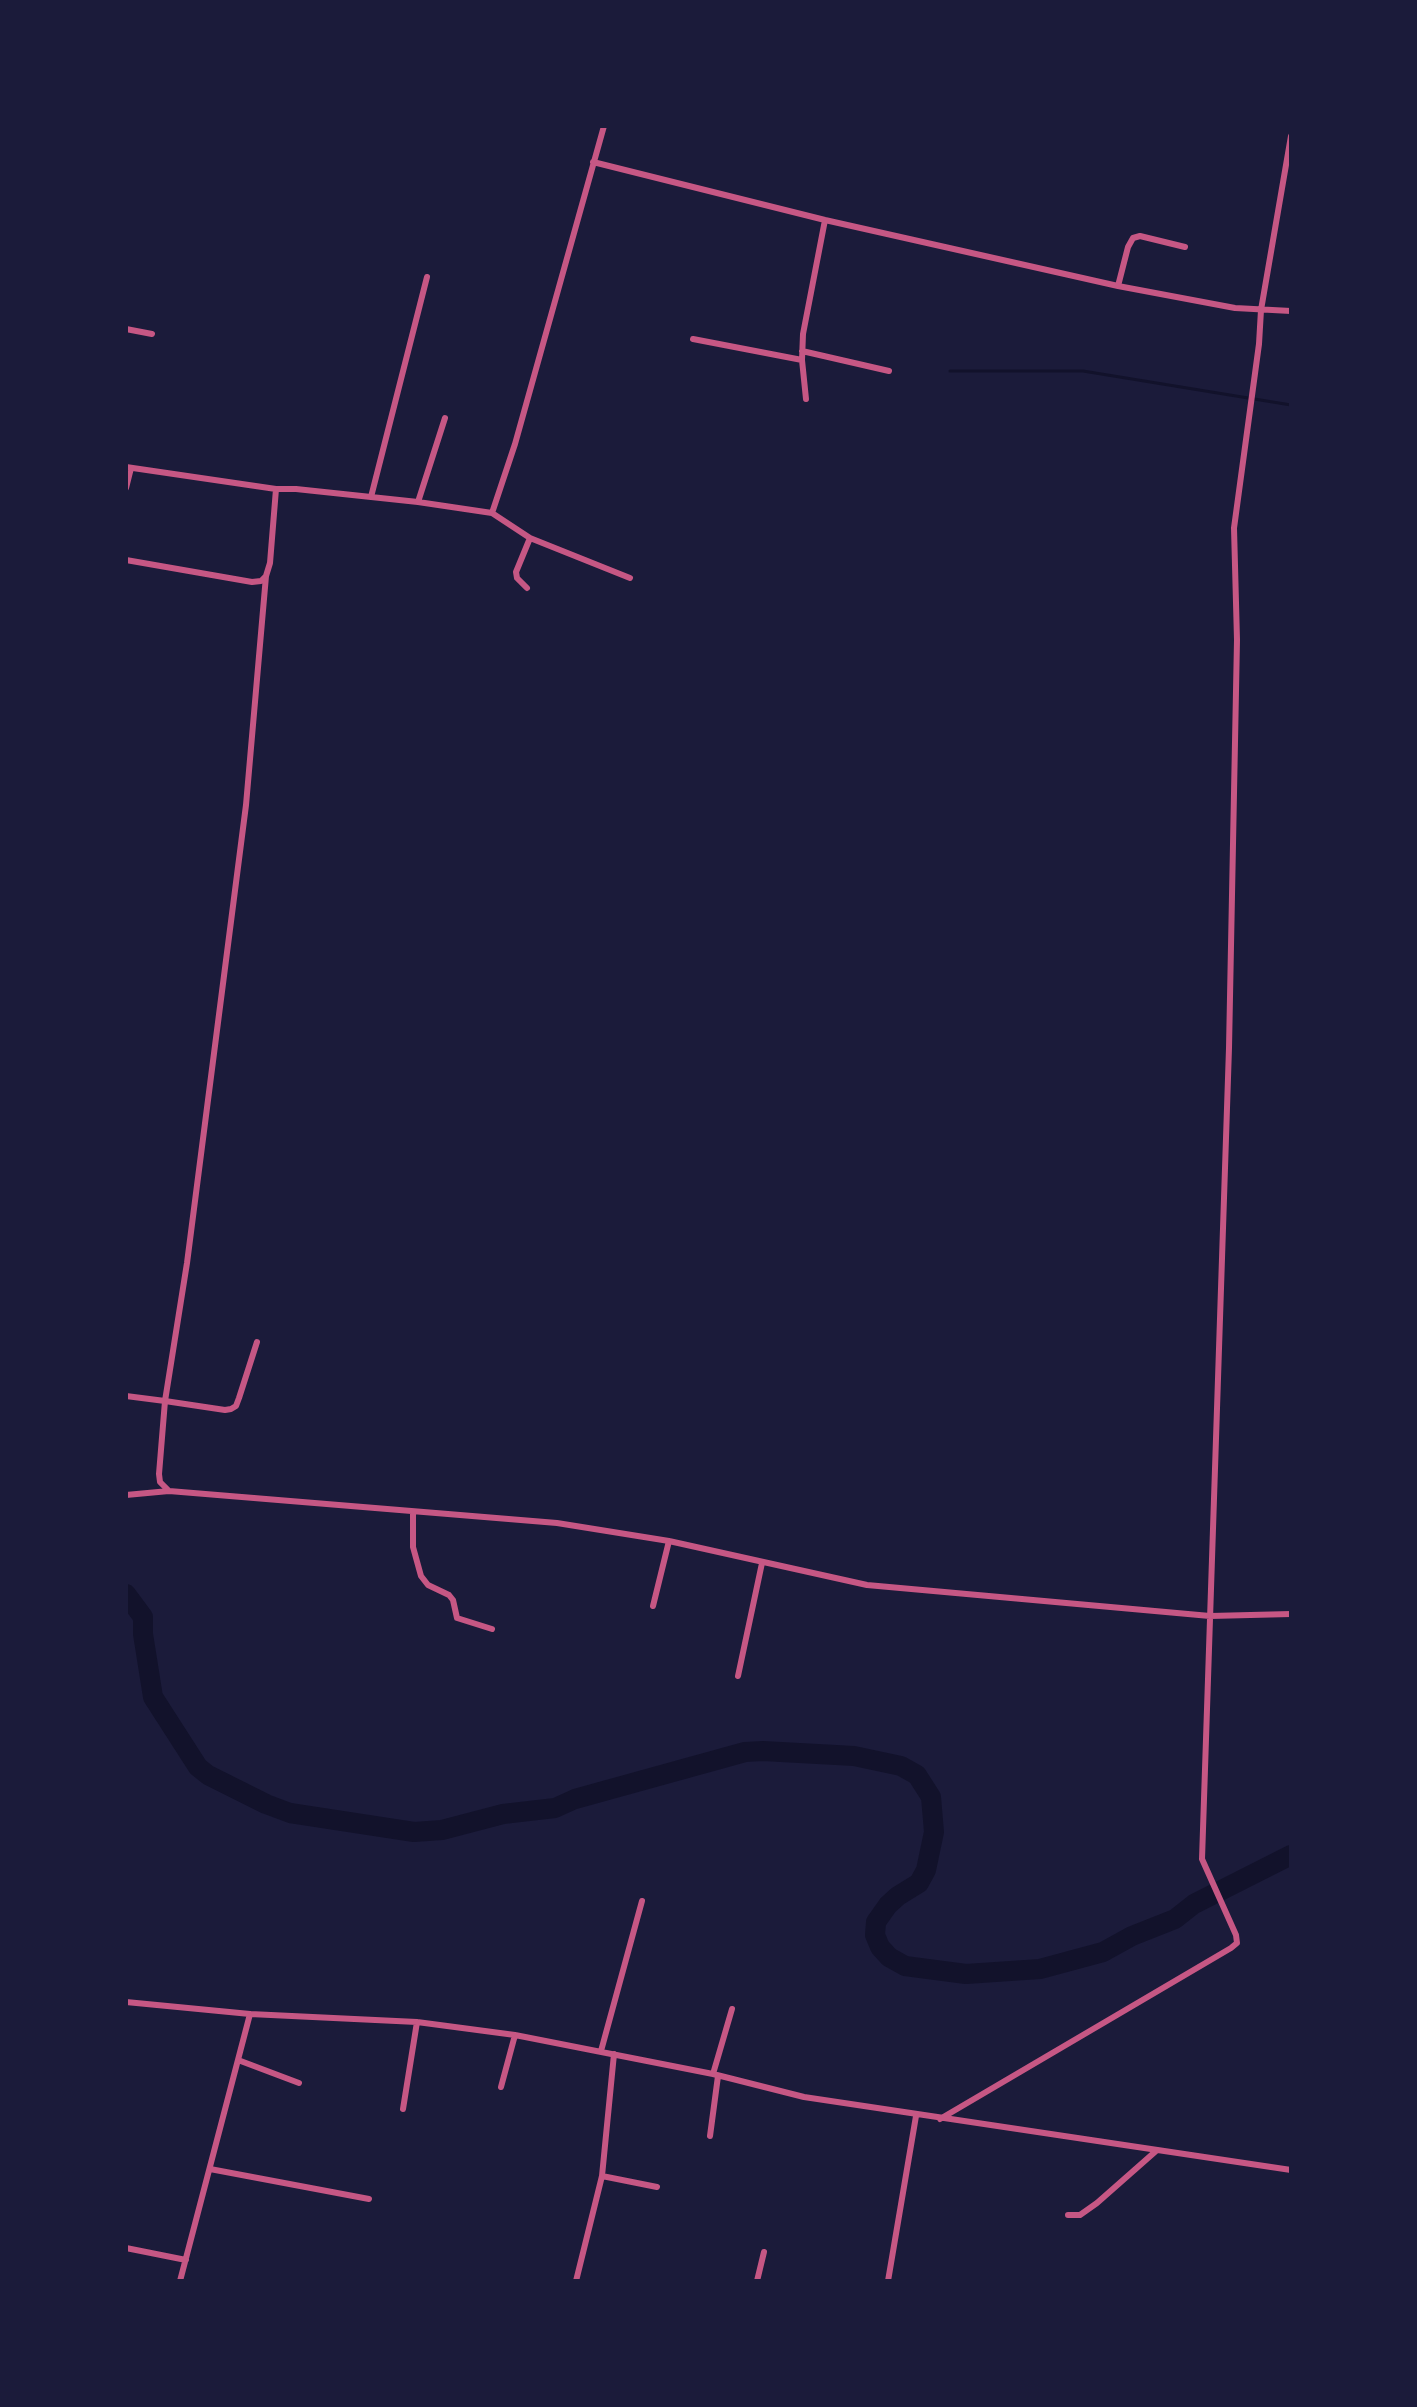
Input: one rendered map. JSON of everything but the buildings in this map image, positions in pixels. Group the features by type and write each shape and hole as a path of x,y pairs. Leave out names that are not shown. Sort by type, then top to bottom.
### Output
{"street":[{"path":"492,513 515,444 604,126"},
{"path":"940,2119 1234,1947 1237,1939 1202,1859 1229,1036 1237,640 1233,528 1261,310 1291,136"},
{"path":"593,162 825,220 1118,286 1235,308 1291,311"},
{"path":"806,399 802,360 803,334 825,220"},
{"path":"1118,286 1128,247 1133,238 1140,236 1185,247"},
{"path":"371,497 427,277"},
{"path":"126,329 152,334"},
{"path":"693,339 802,360"},
{"path":"802,351 889,371"},
{"path":"418,502 445,418"},
{"path":"126,488 128,468 276,489 418,502 492,513 530,538 630,578"},
{"path":"169,1491 160,1482 159,1474 165,1401 189,1252 246,805 276,489"},
{"path":"526,588 517,578 516,572 530,538"},
{"path":"126,560 252,582 261,581 266,576"},
{"path":"126,1396 231,1409 236,1406 257,1342"},
{"path":"126,1495 169,1491 413,1513 557,1523 669,1541 867,1585 1210,1616 1291,1614"},
{"path":"413,1513 413,1547 421,1576 428,1585 449,1595 453,1600 457,1618 492,1629"},
{"path":"653,1606 669,1541"},
{"path":"738,1676 762,1563"},
{"path":"601,2051 642,1901"},
{"path":"126,2002 250,2014 417,2022 515,2035 716,2075 804,2097 916,2116 1291,2170"},
{"path":"710,2136 716,2075 732,2009"},
{"path":"180,2281 250,2014"},
{"path":"403,2109 417,2022"},
{"path":"501,2087 515,2035"},
{"path":"576,2281 602,2176 614,2054"},
{"path":"238,2060 299,2083"},
{"path":"888,2281 916,2116"},
{"path":"1068,2215 1080,2215 1096,2204 1156,2151"},
{"path":"210,2169 369,2199"},
{"path":"602,2176 657,2187"},
{"path":"126,2248 186,2260"},
{"path":"757,2281 764,2252"}],"waterway":[{"path":"950,371 1083,371 1291,405"},
{"path":"126,1594 143,1617 143,1634 153,1697 198,1767 208,1775 266,1804 290,1813 414,1832 442,1830 503,1814 555,1808 575,1799 745,1752 854,1756 901,1766 917,1775 931,1797 934,1832 926,1870 919,1883 888,1905 876,1922 875,1935 880,1947 889,1957 905,1966 966,1974 1040,1969 1103,1952 1132,1936 1175,1919 1194,1904 1291,1855"}]}
